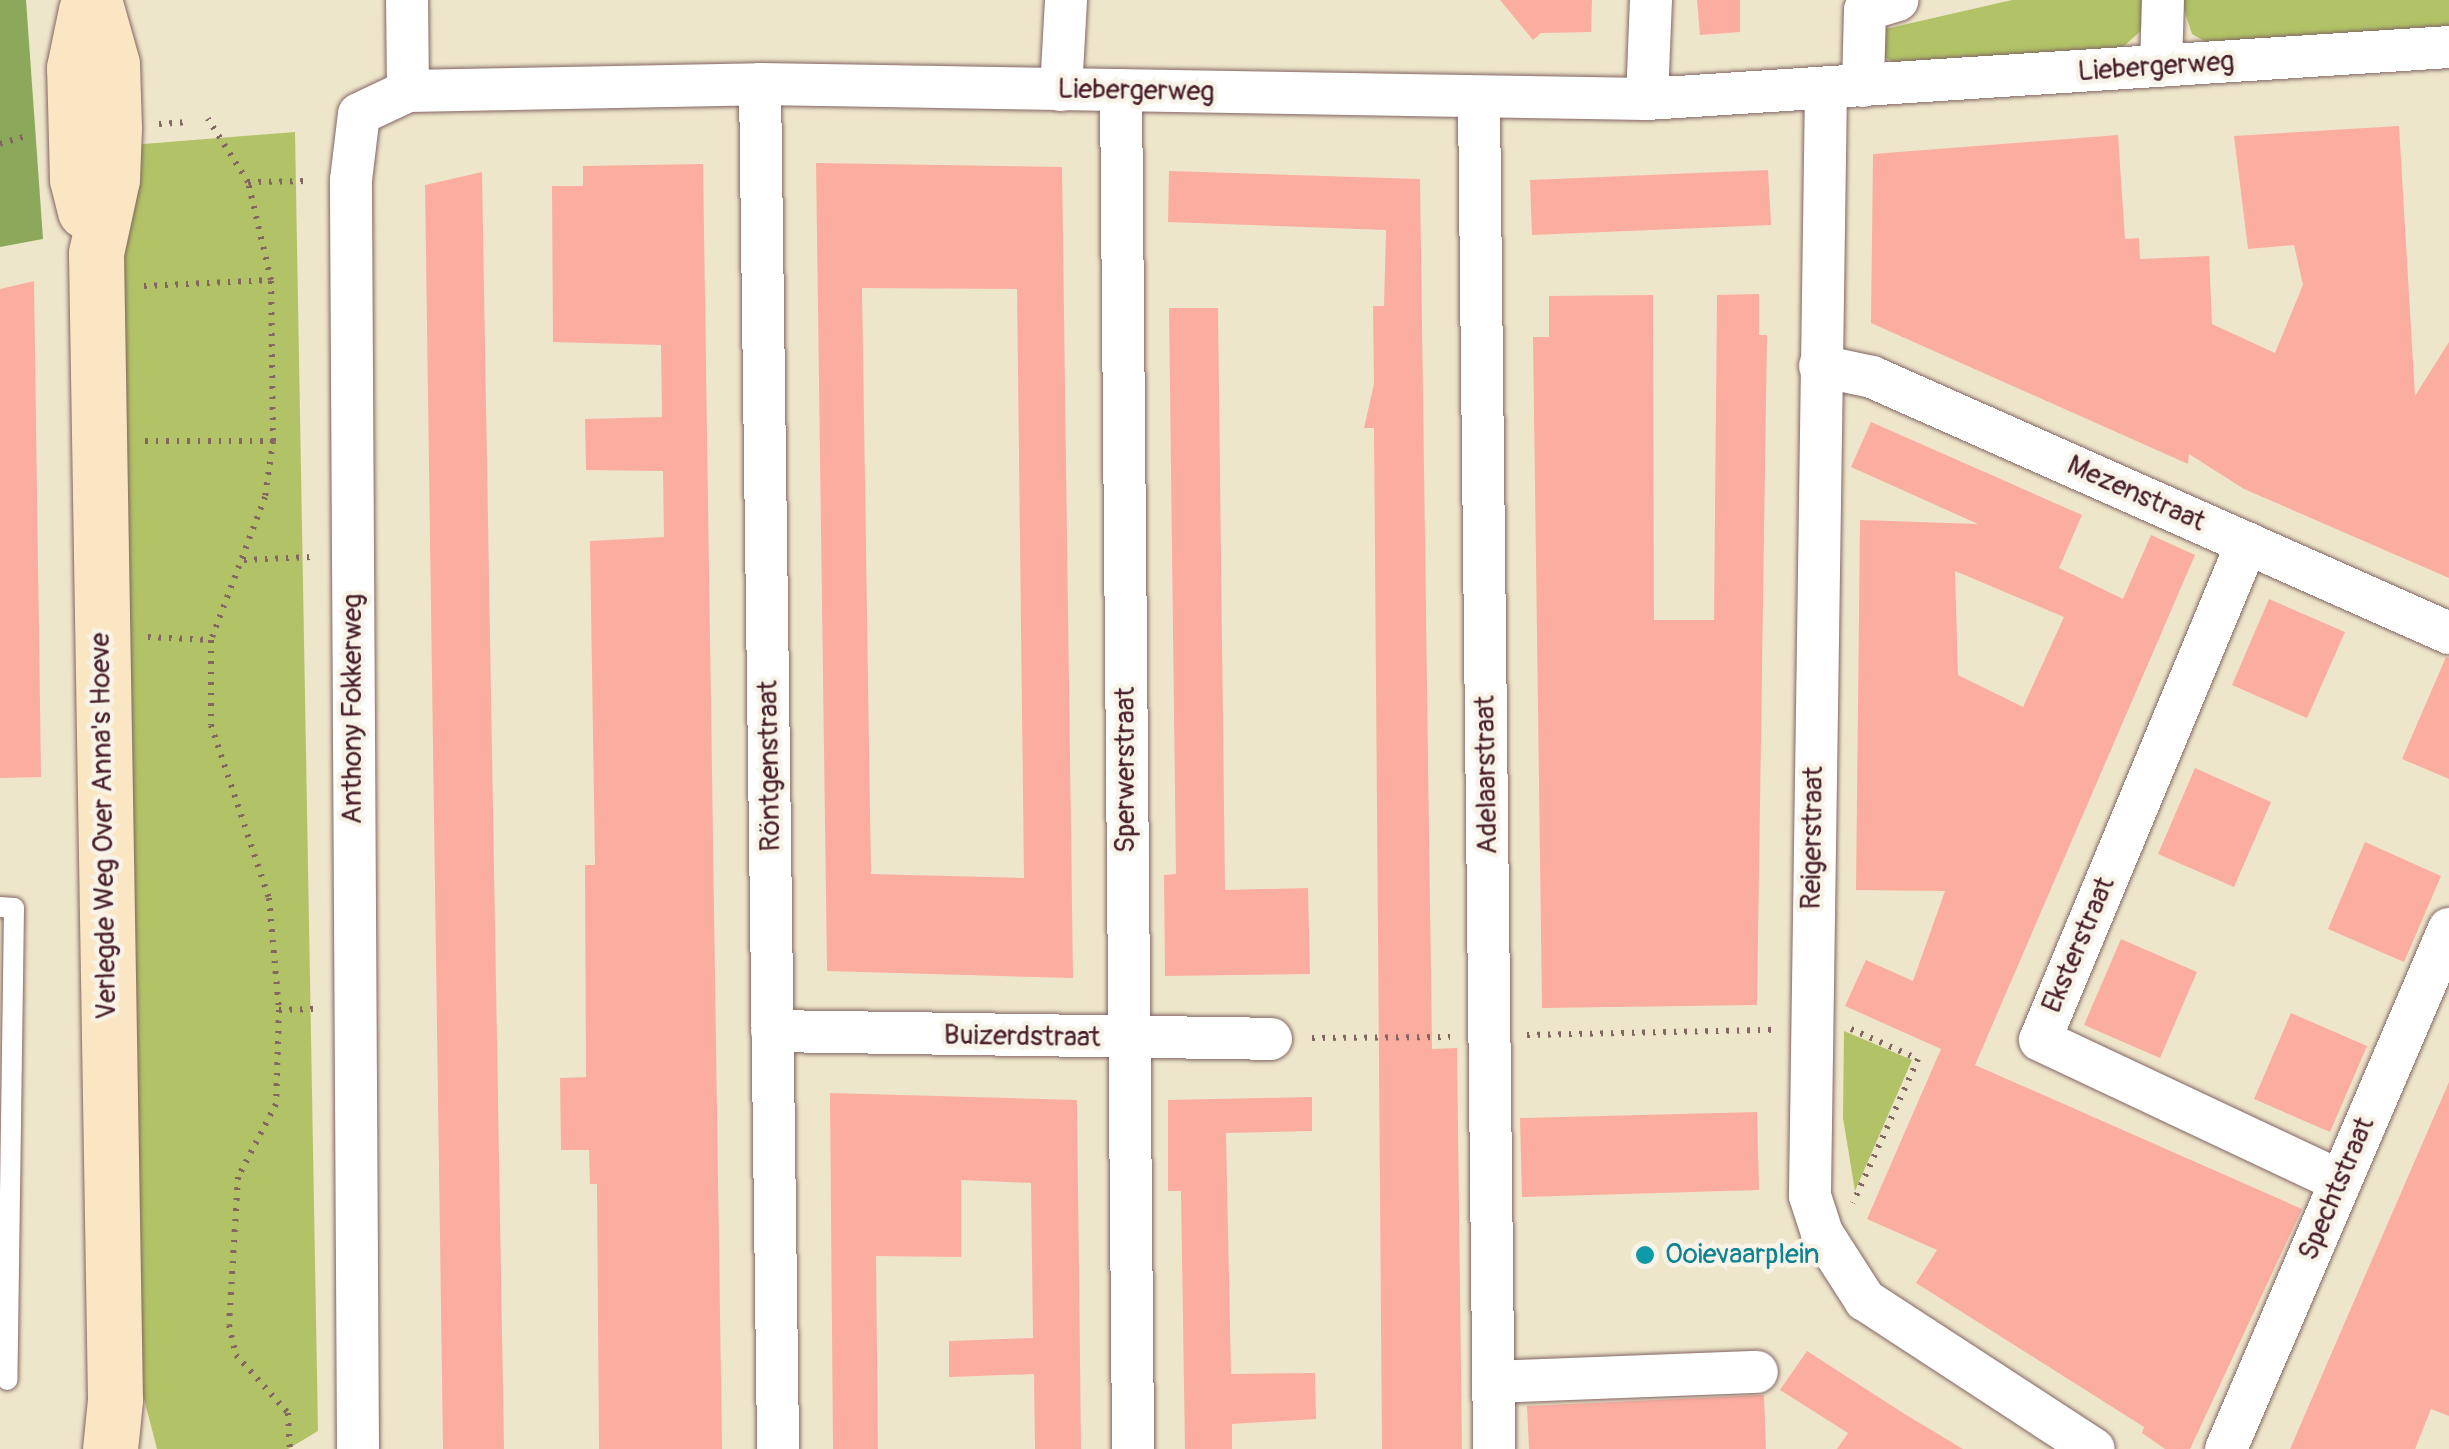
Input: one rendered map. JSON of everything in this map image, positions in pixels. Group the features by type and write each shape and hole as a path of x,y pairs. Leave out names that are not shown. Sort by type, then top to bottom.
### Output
{"main road":[{"name":"Verlegde Weg Over Anna's Hoeve","path":"90,0 112,64 112,180 118,260 112,1424 140,1449"}],"street":[{"path":"407,0 408,91"},
{"path":"1061,90 1066,0"},
{"path":"1647,99 1651,0"},
{"path":"1845,87 1864,10 1898,0"},
{"path":"2161,66 2163,0"},
{"name":"Liebergerweg","path":"408,91 760,84 1479,101 1647,99 2161,66 2447,55"},
{"name":"Röntgenstraat","path":"760,84 778,1449"},
{"name":"Reigerstraat","path":"1845,87 1820,366 1810,1196 1822,1233 1865,1300 2094,1449"},
{"name":"Sperwerstraat","path":"1121,90 1133,1449"},
{"name":"Anthony Fokkerweg","path":"358,1449 350,180 358,114 408,91"},
{"name":"Adelaarstraat","path":"1479,101 1494,1449"},
{"name":"Mezenstraat","path":"1820,366 1872,377 2449,633"},
{"name":"Eksterstraat","path":"2246,543 2040,1040 2340,1181"},
{"name":"Spechtstraat","path":"2226,1449 2449,929"},
{"name":"Buizerdstraat","path":"772,1031 1128,1040 1271,1038"},
{"path":"1493,1382 1757,1372"}],"lane":[{"path":"0,907 14,908 7,1380"}],"path":[{"path":"208,119 248,182 271,280 273,441 265,498 211,640 211,724 269,898 279,1010 276,1104 238,1178 230,1325 236,1355 288,1412 290,1449"},
{"path":"1,142 14,141"},
{"path":"248,182 350,180"},
{"path":"118,260 140,286 271,280"},
{"path":"140,441 273,441"},
{"path":"243,560 352,556"},
{"path":"1271,1038 1810,1029 1839,1024 1918,1059 1858,1198 1822,1233"}],"green space":[{"path":"0,0 26,0 43,239 0,247"},
{"path":"2012,0 2147,0 2143,29 2116,53 1901,66 1879,54 1881,30"},
{"path":"2181,0 2449,0 2449,33 2211,45 2192,34"},
{"path":"295,132 318,1431 288,1449 157,1449 134,1360 120,278 131,145"},
{"path":"1844,1031 1912,1060 1855,1191 1843,1118"}],"building":[{"path":"1500,0 1592,0 1591,32 1541,33 1533,40"},
{"path":"1697,0 1740,0 1740,32 1700,35"},
{"path":"2399,126 2415,396 2449,342 2449,578 2244,489 2189,454 2188,464 1871,323 1873,154 2118,135 2125,239 2139,238 2140,259 2209,256 2212,324 2275,353 2303,285 2294,245 2248,249 2234,136"},
{"path":"816,163 1062,167 1073,978 827,971","holes":["862,288 1017,289 1024,878 871,874"]},
{"path":"703,164 722,1449 599,1449 597,1184 590,1184 589,1150 561,1150 560,1078 586,1077 585,865 595,865 590,541 664,537 663,471 586,470 585,419 662,417 661,345 553,342 552,186 583,186 583,166"},
{"path":"1768,170 1771,225 1532,235 1530,180"},
{"path":"1169,171 1420,179 1432,1049 1457,1048 1462,1449 1382,1449 1374,428 1364,428 1374,384 1373,306 1384,306 1386,230 1168,222"},
{"path":"482,172 504,1449 443,1449 425,185"},
{"path":"34,281 41,777 0,778 0,289"},
{"path":"1759,294 1759,335 1767,335 1757,1005 1542,1008 1533,337 1549,337 1549,296 1653,295 1654,620 1714,620 1717,295"},
{"path":"1169,308 1218,308 1225,890 1308,888 1310,974 1165,976 1164,875 1176,874"},
{"path":"1871,422 2082,515 2059,568 2123,599 2151,535 2195,555 1975,1065 2302,1209 2190,1449 2165,1449 2142,1433 2144,1427 1916,1283 1937,1250 1867,1219 1941,1049 1845,1006 1866,960 1913,981 1945,891 1856,890 1860,520 1978,524 1851,467","holes":["1955,571 2064,617 2023,707 1958,675"]},
{"path":"2269,599 2345,632 2307,718 2232,685"},
{"path":"2446,657 2449,658 2449,779 2402,759"},
{"path":"2195,768 2271,802 2234,887 2158,854"},
{"path":"2365,842 2441,876 2404,962 2328,929"},
{"path":"2121,939 2197,972 2160,1058 2084,1025"},
{"path":"2291,1013 2367,1046 2330,1132 2254,1099"},
{"path":"2449,1082 2449,1416 2431,1409 2415,1449 2290,1449"},
{"path":"830,1093 1077,1100 1081,1449 1035,1449 1034,1374 949,1377 949,1341 1033,1338 1031,1183 961,1180 961,1257 876,1256 878,1449 833,1449"},
{"path":"1312,1097 1312,1131 1226,1133 1231,1374 1315,1373 1316,1419 1232,1424 1232,1449 1185,1449 1181,1191 1168,1191 1168,1100"},
{"path":"1757,1112 1759,1190 1522,1197 1520,1118"},
{"path":"1807,1351 1963,1449 1837,1449 1848,1433 1780,1390"},
{"path":"1764,1395 1766,1449 1529,1449 1527,1406"}],"place":[{"name":"Ooievaarplein","path":"1645,1255"}]}
